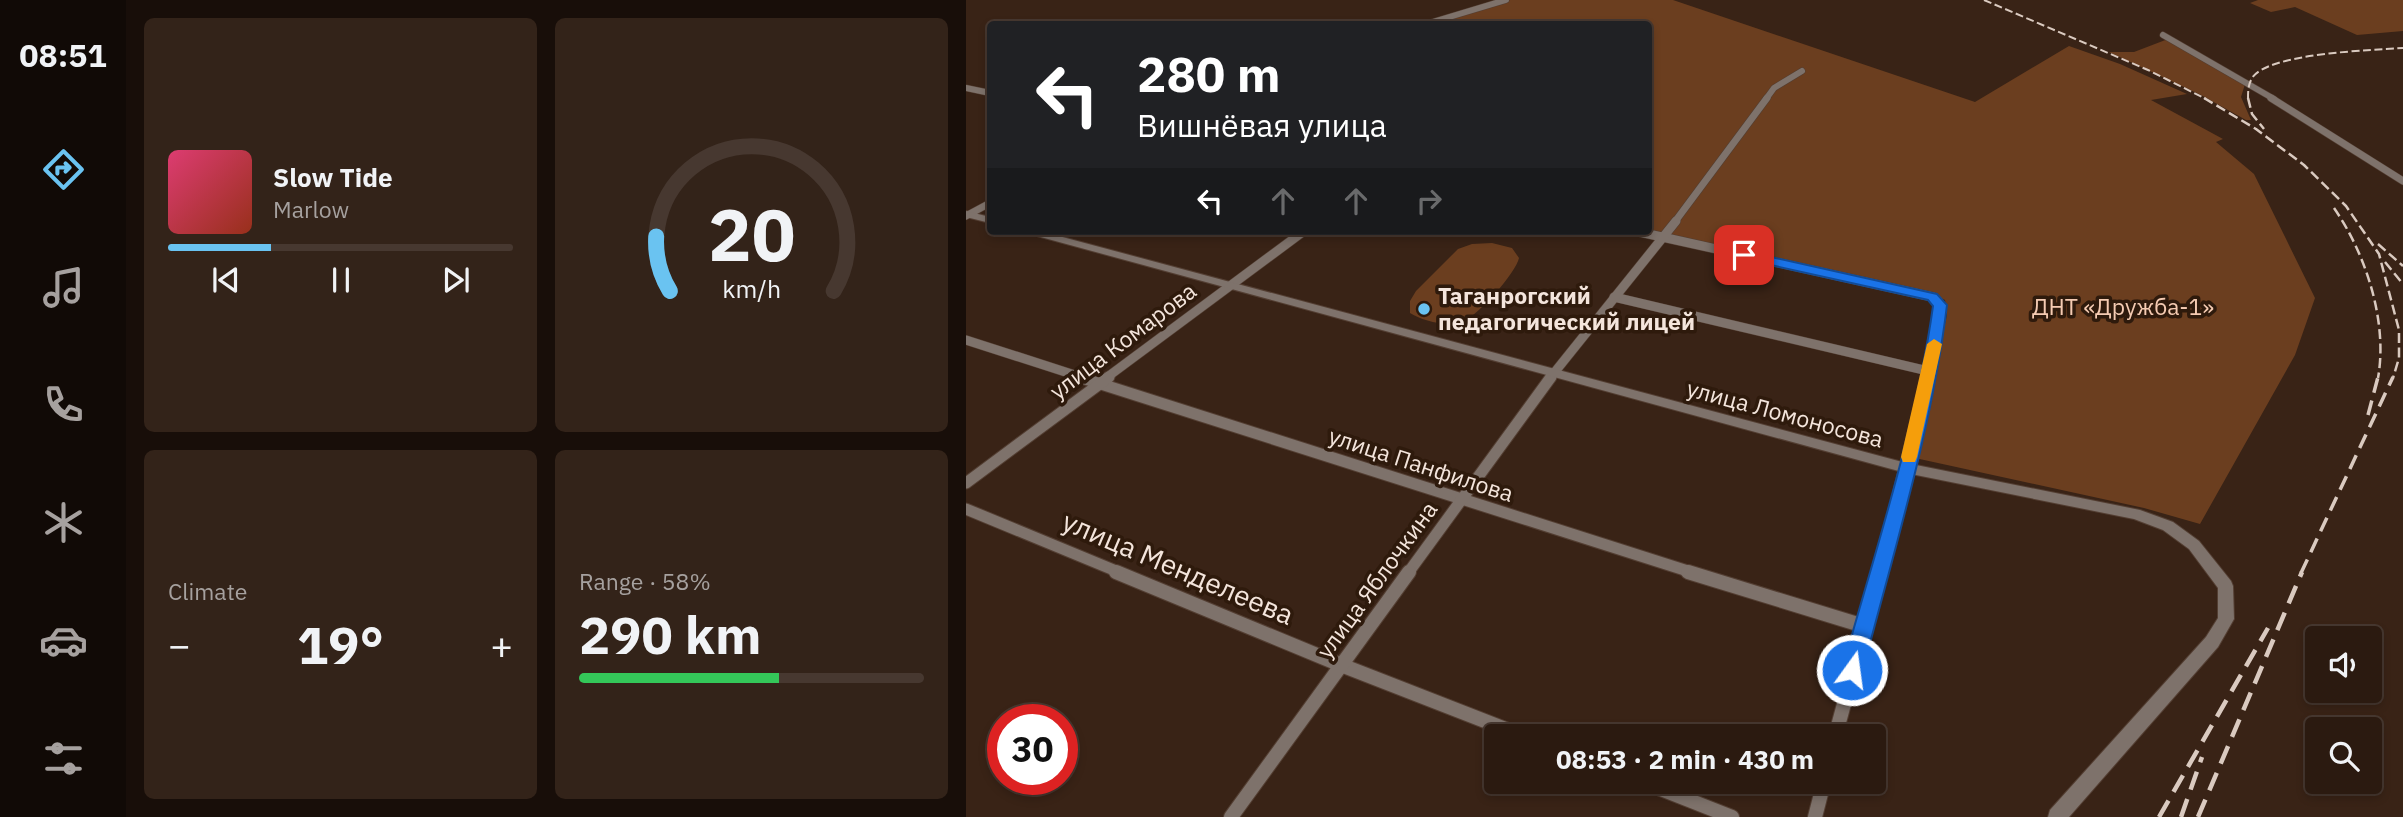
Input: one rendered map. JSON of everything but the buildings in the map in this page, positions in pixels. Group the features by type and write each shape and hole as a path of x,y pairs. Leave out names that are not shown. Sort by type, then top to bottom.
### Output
{"street":[{"path":"1436,21 1506,0"},
{"path":"2162,35 2265,94 2403,181"},
{"name":"улица Яблочкина","path":"1231,817 1553,374 1663,237 1774,88 1802,71"},
{"path":"968,90 987,93"},
{"path":"967,215 987,205"},
{"path":"967,215 987,219"},
{"name":"улица Ломоносова","path":"1044,235 1906,468 2135,514 2168,526 2194,545 2225,586 2226,620 2212,642 2057,817"},
{"name":"улица Комарова","path":"966,483 1299,235"},
{"path":"1652,235 1933,297 1940,305 1906,468 1838,724"},
{"path":"1614,297 1928,371"},
{"name":"улица Панфилова","path":"966,340 1461,501 1864,626"},
{"name":"улица Менделеева","path":"966,509 1341,665 1493,724"},
{"path":"1674,794 1732,817"},
{"path":"1815,817 1821,794"}],"green space":[{"name":"ДНТ «Дружба-1»","path":"1510,0 1673,0 1975,102 2069,46 2120,64 2187,94 2151,100 2223,139 2216,142 2254,174 2315,298 2295,355 2200,524 2144,508 1915,458 1947,315 1945,300 1928,292 1652,232 1652,21 1439,21"},
{"path":"2258,0 2403,0 2403,31 2357,35 2295,7 2271,12 2250,3"},
{"path":"2168,39 2245,84 2241,97 2251,120 2246,120 2201,95 2109,52 2134,52"},
{"path":"1492,243 1512,248 1519,258 1504,283 1478,311 1464,321 1451,324 1429,321 1410,313 1410,301 1416,291 1458,249 1472,244"}],"railway":[{"path":"1984,0 2148,70 2204,98"},
{"path":"2248,98 2252,78 2278,63 2322,54 2403,48"},
{"path":"2204,98 2256,129 2304,165 2346,206 2379,254 2399,330 2399,358 2393,378"},
{"path":"2248,98 2252,114 2264,129"},
{"path":"2334,208 2356,246 2372,289 2380,334 2378,378"},
{"path":"2378,244 2403,266"},
{"path":"2385,262 2403,284"},
{"path":"2368,415 2378,377"},
{"path":"2301,573 2393,377"},
{"path":"2198,817 2302,572"},
{"path":"2159,817 2268,628"},
{"path":"2181,817 2202,757"}],"slow traffic":[{"path":"1909,457 1934,344"}],"place":[{"name":"Таганрогский педагогический лицей","path":"1424,309"}],"route":[{"path":"1744,255 1933,297 1940,305 1922,404 1852,670"}]}
